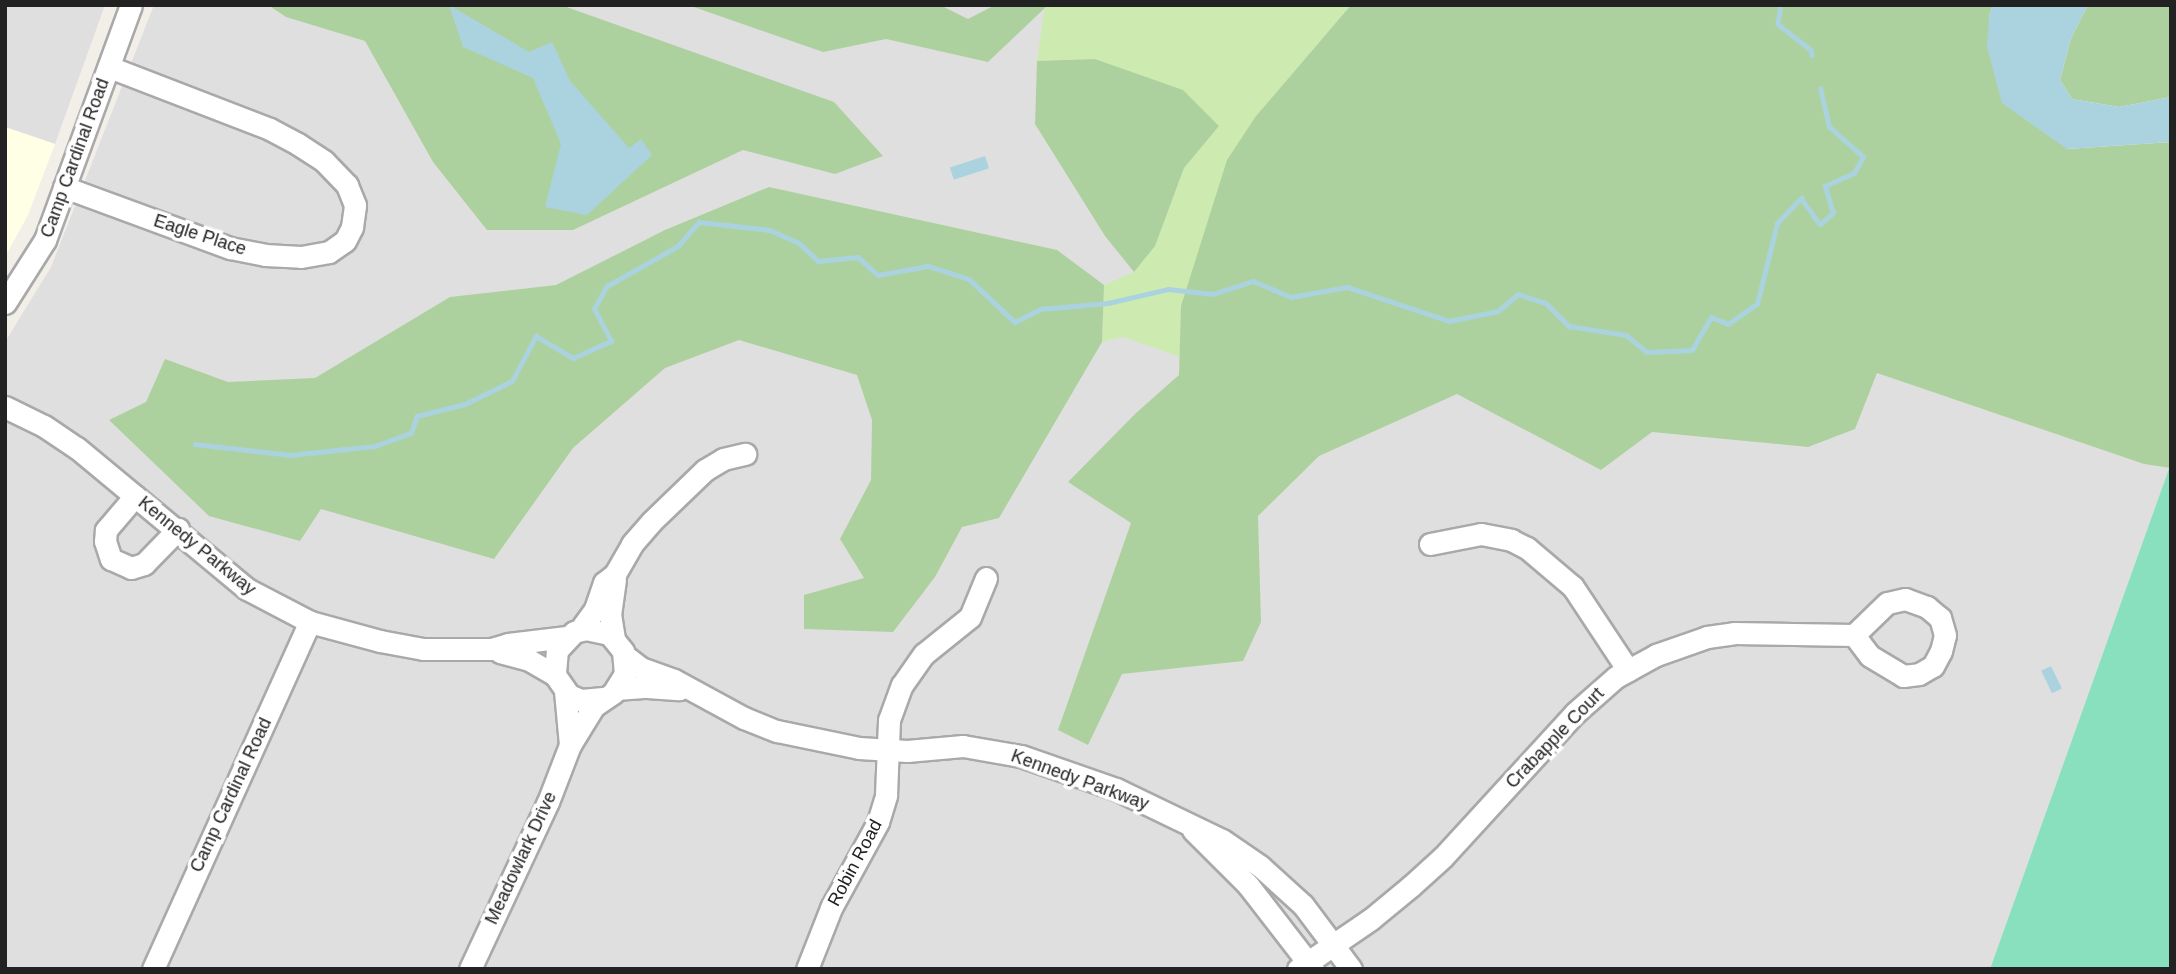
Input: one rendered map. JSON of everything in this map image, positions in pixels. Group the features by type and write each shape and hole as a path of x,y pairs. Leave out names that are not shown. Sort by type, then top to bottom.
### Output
{"street":[{"name":"Camp Cardinal Road","path":"5,303 41,249 131,5"},
{"name":"Eagle Place","path":"64,187 230,248 265,255 302,257 329,252 345,241 352,227 355,205 347,185 324,161 299,144 270,129 109,67"},
{"name":"Kennedy Parkway","path":"5,407 44,426 77,448 178,529 247,589 310,622 380,641 423,649 491,649 524,657 560,682"},
{"path":"615,573 610,615 625,674 610,694 581,700 560,682 557,650 595,609 604,583 615,573 632,544 652,520 705,470 723,459 745,454"},
{"path":"135,496 106,530 105,541 111,559 131,568 144,564 178,529"},
{"path":"1430,544 1481,534 1511,540 1527,548 1573,587 1628,670"},
{"name":"Robin Road","path":"807,969 831,908 878,822 886,795 889,720 902,685 924,654 970,617 986,578"},
{"name":"Camp Cardinal Road","path":"153,969 310,622"},
{"path":"574,634 599,630 620,648"},
{"name":"Crabapple Court","path":"1307,967 1334,944 1371,919 1443,857 1574,713 1628,670 1681,645 1734,633 1854,635"},
{"name":"Kennedy Parkway","path":"491,649 574,634"},
{"name":"Kennedy Parkway","path":"620,648 640,668 674,680 776,731 816,741 888,750 963,746 1021,756 1116,789 1222,840 1260,866 1303,905 1351,969"},
{"name":"Meadowlark Drive","path":"560,682 570,746"},
{"name":"Kennedy Parkway","path":"610,694 647,687 688,689"},
{"name":"Meadowlark Drive","path":"470,969 548,802 570,746 585,718 610,694"},
{"name":"Kennedy Parkway","path":"1187,823 1248,885 1307,967"}],"shaded area":[{"path":"5,5 105,5 55,144 5,127"},
{"path":"154,5 1351,5 1256,116 2171,463 1990,969 5,969 5,342 51,267"},
{"path":"5,127 55,144 28,215 5,257"}],"green space":[{"path":"268,5 561,5 834,102 883,156 835,174 743,150 573,230 487,230 433,162 365,41 286,17"},
{"path":"688,5 940,5 968,19 995,5 1048,5 988,62 886,39 823,52"},
{"path":"1048,5 1351,5 1256,116 1181,306 1180,357 1123,337 1102,342 1104,285 1134,272 1155,246 1184,168 1219,126 1095,59 1037,61 1044,11"},
{"path":"1351,5 1993,5 1989,16 2067,149 2171,142 2171,468 2144,464 1877,373 1855,429 1808,447 1652,432 1601,470 1457,394 1319,456 1258,516 1261,622 1243,661 1122,674 1088,745 1058,730 1131,523 1068,482 1136,413 1179,375 1181,306 1227,160 1256,116"},
{"path":"2088,5 2171,5 2171,97 2119,107 2072,99 2060,80 2071,38"},
{"path":"1095,59 1183,90 1219,126 1184,168 1155,246 1134,272 1105,236 1035,124 1037,61"},
{"path":"769,187 1057,250 1104,285 1102,342 999,518 962,527 935,577 893,632 804,629 804,595 864,578 840,539 871,480 872,420 857,375 739,340 665,368 573,448 494,559 321,509 300,541 209,516 109,420 146,402 165,359 228,382 315,378 450,297 556,285 665,230"},
{"path":"2171,463 2171,969 1990,969"}],"water":[{"path":"449,5 529,52 552,42 570,81 629,148 641,139 652,155 587,215 545,207 561,144 533,78 463,47"},
{"path":"1993,5 2088,5 2071,38 2060,80 2072,99 2119,107 2171,97 2171,142 2067,149 2002,103 1987,47 1989,16"},
{"path":"985,156 989,168 954,180 950,167"},
{"path":"2051,666 2062,688 2052,693 2041,671"}],"waterway":[{"path":"1781,5 1778,24 1811,50 1812,55"},
{"path":"195,444 290,455 375,446 411,433 417,416 465,404 512,381 536,336 573,358 611,341 594,309 607,286 678,246 699,222 770,230 799,243 818,261 858,257 878,275 928,266 969,279 1015,322 1040,309 1108,303 1168,289 1213,294 1253,281 1291,297 1347,287 1449,321 1498,311 1518,294 1546,303 1569,326 1626,335 1647,352 1692,350 1711,317 1728,324 1757,304 1777,223 1801,198 1820,224 1833,213 1825,186 1854,173 1863,157 1829,127 1820,89"}]}
